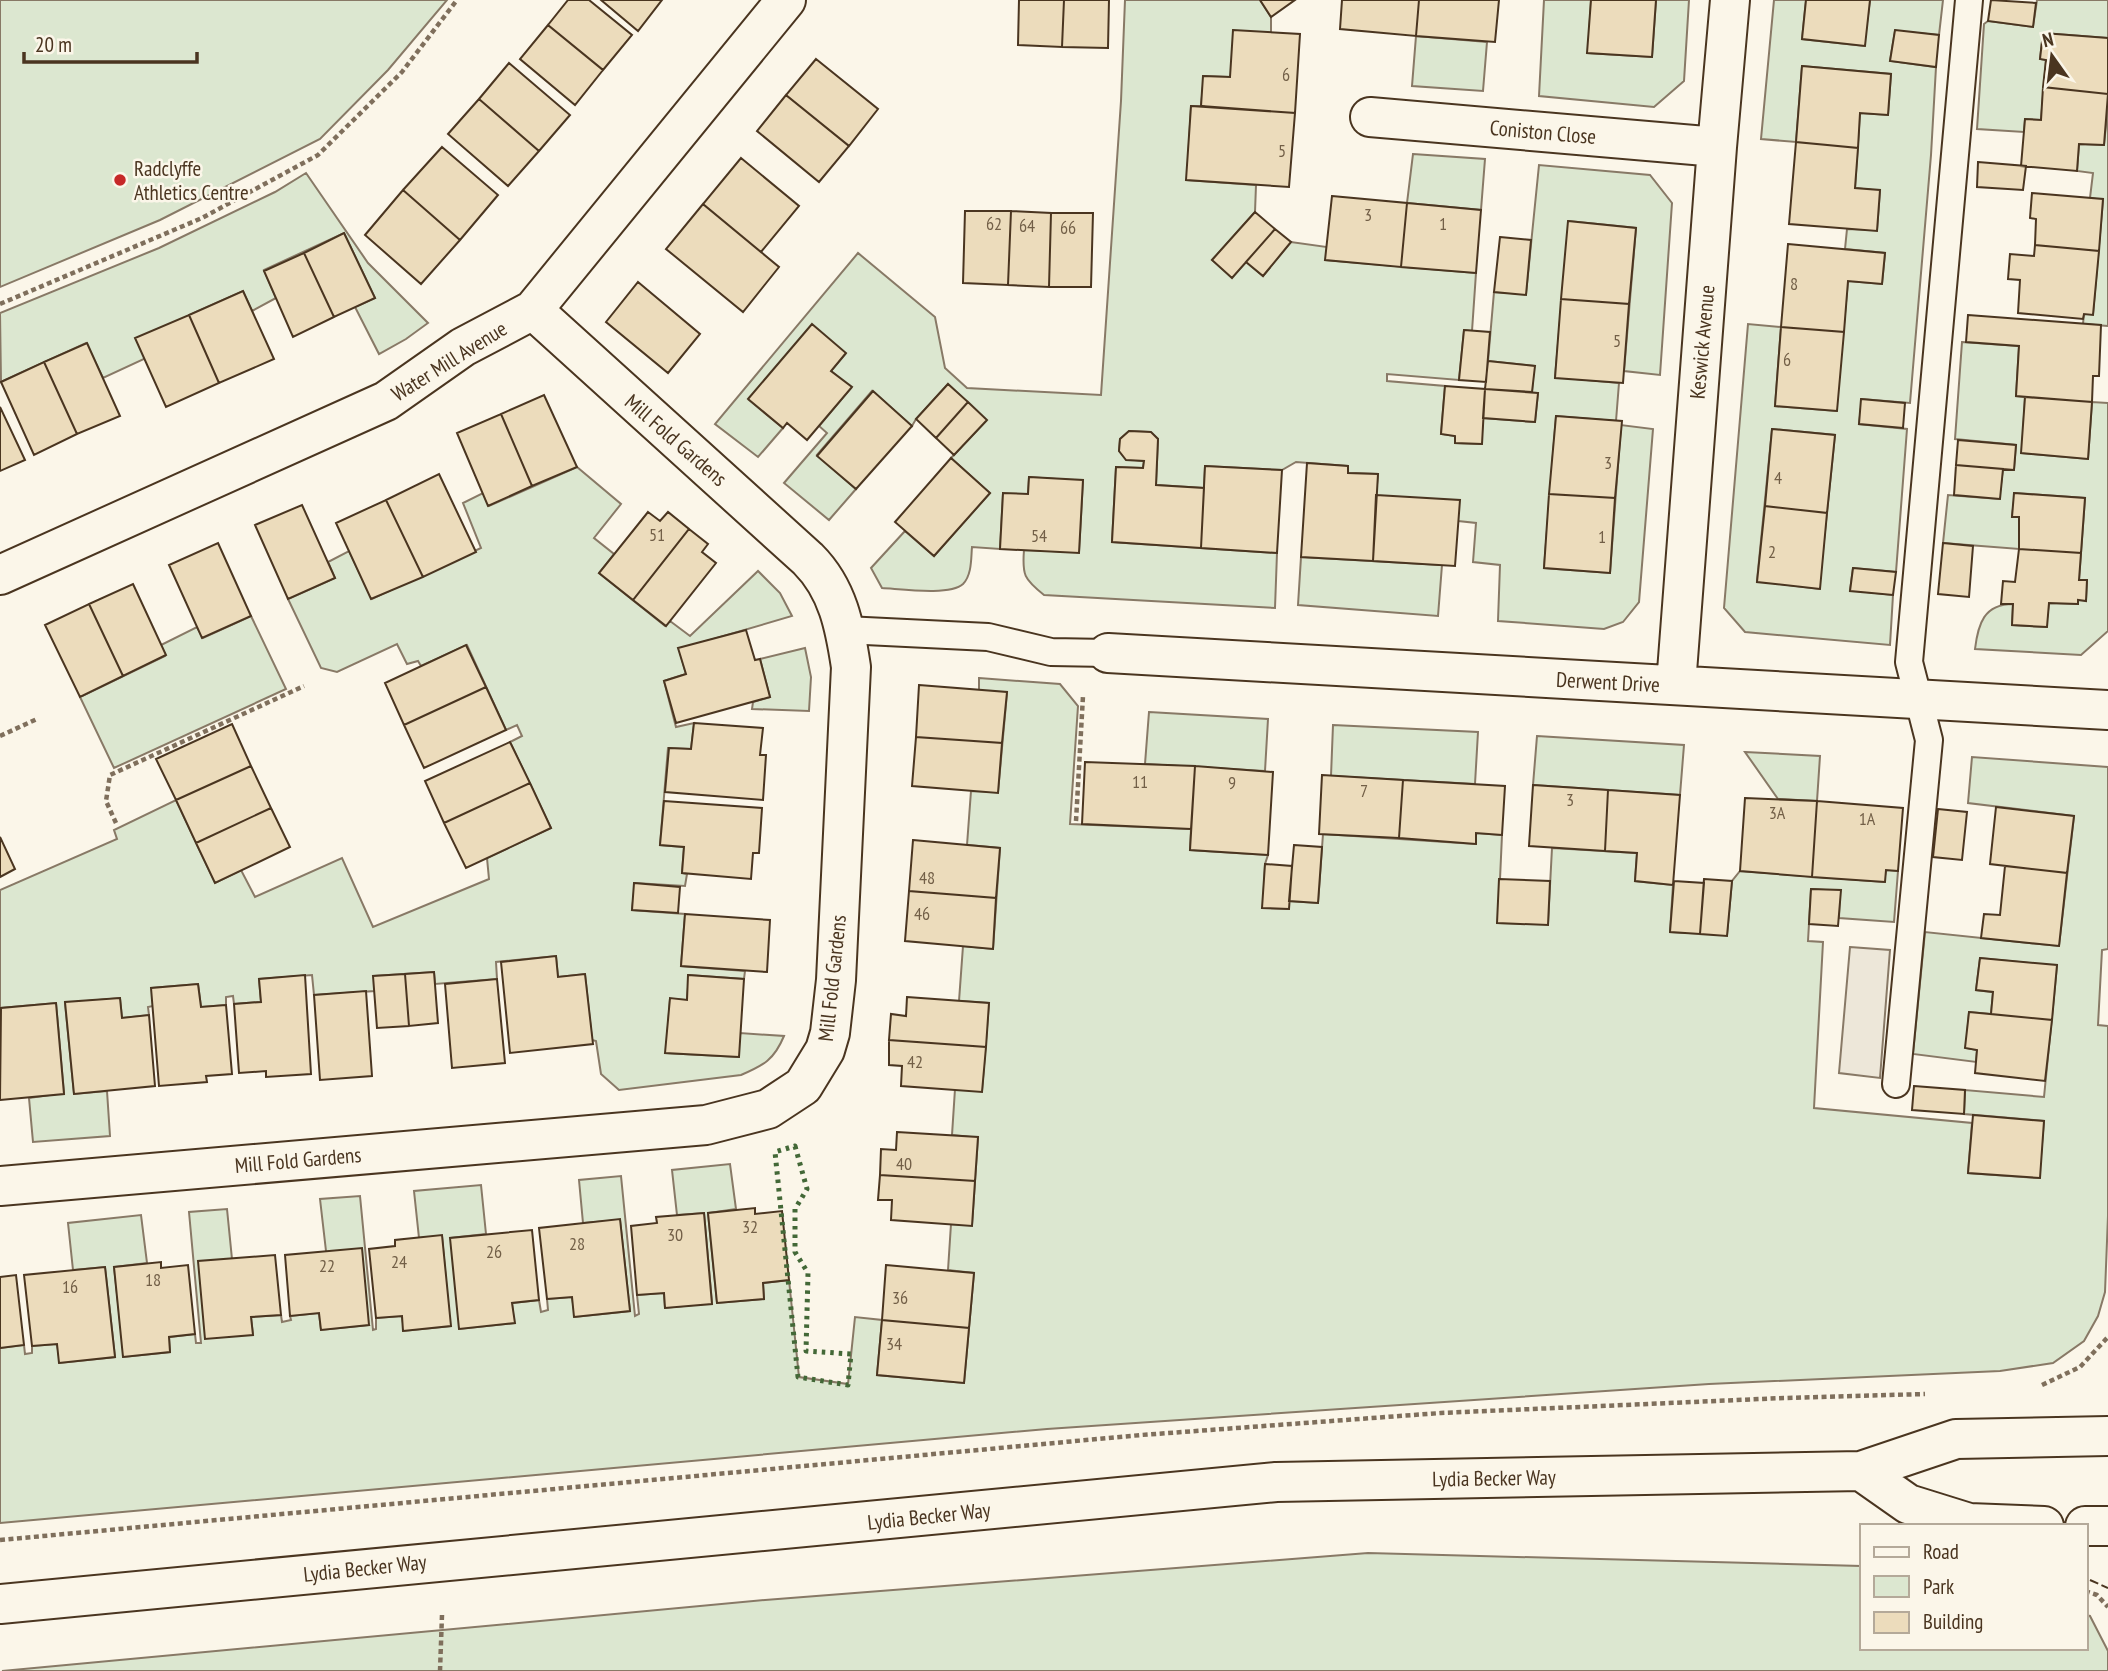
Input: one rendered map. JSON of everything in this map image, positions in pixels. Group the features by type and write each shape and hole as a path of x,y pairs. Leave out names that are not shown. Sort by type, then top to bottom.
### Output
{"street":[{"name":"Water Mill Avenue","path":"0,575 386,401 463,347 533,310 786,0"},
{"name":"Keswick Avenue","path":"1676,685 1730,0"},
{"name":"Coniston Close","path":"1370,117 1717,147"},
{"name":"Mill Fold Gardens","path":"0,1186 706,1125 768,1109 803,1086 825,1050 831,1033 837,960 851,667 845,630 834,594 812,563 533,310"},
{"name":"Derwent Drive","path":"1096,653 2108,709"},
{"name":"Lydia Becker Way","path":"0,1604 1276,1482 1861,1471 1956,1439 2108,1436"},
{"path":"1861,1471 1908,1504 1969,1523 1994,1524"},
{"path":"2087,1526 2108,1526"}],"lane":[{"path":"1896,1084 1929,740 1909,662 1969,0"},
{"path":"845,630 988,637 1051,652 1096,653"}],"path":[{"path":"0,304 202,218 318,155 402,72 457,0"},
{"path":"1076,821 1096,653"},
{"path":"116,823 106,801 110,775 304,686"},
{"path":"0,736 37,719"},
{"path":"2087,1592 2097,1595 2108,1607"},
{"path":"440,1671 442,1615"}],"green space":[{"name":"Radclyffe Athletics Centre","path":"0,0 447,0 388,70 320,139 160,220 0,287"},
{"path":"1125,0 1260,0 1271,17 1271,32 1230,77 1204,76 1201,106 1191,106 1187,180 1256,185 1255,212 1212,260 1232,277 1246,262 1263,276 1291,242 1327,247 1326,260 1476,273 1472,331 1464,330 1459,380 1387,374 1387,381 1445,386 1441,434 1455,436 1455,443 1481,444 1483,418 1535,422 1538,393 1532,392 1534,366 1488,361 1494,292 1526,294 1539,165 1650,175 1672,203 1660,375 1624,371 1636,228 1569,221 1555,377 1619,383 1616,421 1556,416 1544,568 1610,573 1621,425 1653,429 1639,602 1623,622 1604,629 1498,621 1500,565 1473,562 1476,523 1458,521 1376,495 1378,474 1348,473 1347,466 1296,462 1282,470 1205,466 1204,488 1156,485 1158,439 1150,432 1129,431 1120,439 1119,451 1126,459 1144,461 1143,468 1116,467 1112,542 1277,553 1275,608 1044,595 1026,576 1023,565 1024,550 1079,552 1083,481 1029,477 1028,494 1003,494 1000,549 972,547 970,571 963,584 957,588 937,591 882,588 871,568 905,531 934,556 990,493 951,458 986,421 948,384 912,426 872,391 817,455 856,489 829,520 784,483 827,433 819,426 851,388 831,371 846,353 749,400 783,428 758,457 715,424 858,253 935,317 945,368 967,388 1101,395 1121,101"},
{"path":"1544,0 1591,0 1588,53 1652,57 1656,0 1689,0 1684,81 1654,107 1539,96"},
{"path":"1774,0 1806,0 1802,39 1864,46 1870,0 1943,0 1939,35 1895,31 1890,61 1936,67 1910,403 1862,399 1859,424 1907,429 1896,572 1853,568 1850,590 1893,595 1890,645 1745,632 1724,608 1748,324 1781,327 1775,406 1836,411 1848,281 1882,284 1885,253 1845,249 1847,229 1877,230 1880,191 1855,188 1860,113 1888,115 1891,74 1802,66 1796,142 1761,139","holes":["1772,429 1835,435 1819,589 1757,581"]},
{"path":"2037,0 2108,0 2108,38 2043,33 2040,59 2046,60 2041,120 2025,119 2024,132 1977,129 1984,24 1988,21 2033,27"},
{"path":"1416,36 1487,42 1483,91 1412,86"},
{"path":"2108,105 2108,326 2083,324 2084,314 2093,314 2103,200 2090,198 2093,173 2077,171 2079,144 2104,145"},
{"path":"1413,154 1485,159 1481,210 1407,203"},
{"path":"306,173 368,263 428,323 406,339 379,354 355,307 375,298 344,233 264,270 276,298 252,311 243,291 189,315 144,359 103,378 86,343 1,382 0,313 159,248 275,192"},
{"path":"1962,342 2019,346 2016,396 2025,397 2022,453 2088,459 2092,402 2108,403 2108,631 2081,655 1975,649 1984,617 1995,608 2013,604 2012,625 2046,627 2049,603 2078,604 2078,600 2086,600 2087,581 2079,580 2085,498 2015,493 2012,516 2019,517 2019,549 1943,543 1948,495 1999,499 2003,469 2014,469 2016,445 1955,439"},
{"path":"577,467 621,504 594,538 614,554 599,573 665,626 670,621 690,636 758,571 780,593 792,616 679,649 686,674 664,681 676,727 694,723 691,749 668,748 660,845 684,847 682,873 687,874 685,886 635,883 632,910 685,914 681,966 745,971 744,979 689,975 687,1000 670,999 666,1053 738,1057 740,1033 784,1036 772,1056 762,1065 741,1075 619,1090 601,1074 596,1041 592,1040 585,974 558,977 556,956 496,962 497,979 435,984 434,972 374,976 375,991 314,995 312,975 259,979 261,1002 234,1004 233,996 226,997 226,1005 201,1007 198,984 152,988 153,1006 148,1007 149,1015 122,1018 120,998 65,1003 74,1094 107,1091 110,1136 33,1142 29,1098 64,1093 56,1003 1,1008 0,1028 0,890 117,839 114,830 176,800 215,883 241,870 255,897 342,858 373,927 489,879 487,858 551,828 510,742 522,736 517,725 506,730 467,645 421,666 418,661 407,664 397,644 337,672 321,668 288,599 335,578 328,562 349,551 372,599 481,548 463,503 483,493 489,506"},
{"path":"1301,557 1442,565 1438,616 1298,605"},
{"path":"251,616 286,689 114,768 80,697 165,656 161,645 197,627 203,638"},
{"path":"805,648 811,677 809,711 752,709 753,702 770,697 760,659"},
{"path":"979,678 1060,684 1078,706 1070,824 1191,829 1190,850 1268,855 1265,864 1263,908 1289,909 1289,901 1318,903 1323,834 1475,844 1476,833 1502,835 1498,923 1548,924 1552,848 1637,853 1635,881 1673,885 1670,932 1727,935 1732,881 1740,871 1884,882 1886,870 1898,871 1894,922 1839,918 1840,891 1811,889 1808,941 1823,942 1814,1108 1972,1123 1968,1173 2039,1178 2044,1121 1964,1114 1965,1090 2044,1097 2057,966 1980,958 1976,990 1993,992 1991,1014 1969,1012 1966,1048 1977,1050 1976,1062 1913,1054 1925,932 2059,946 2074,816 1968,803 1972,757 2108,767 2108,949 2102,950 2098,1025 2108,1026 2108,1216 2105,1292 2098,1316 2084,1341 2053,1363 2000,1371 1709,1384 1047,1429 0,1523 0,1348 24,1345 25,1354 32,1353 32,1346 57,1344 60,1363 115,1357 105,1267 73,1270 68,1223 141,1215 147,1263 114,1267 124,1357 170,1352 169,1337 195,1334 196,1343 201,1343 189,1212 227,1209 232,1259 253,1335 251,1317 281,1315 282,1322 291,1320 290,1316 319,1313 321,1330 369,1325 326,1251 320,1199 360,1196 373,1330 376,1329 376,1318 402,1316 404,1331 450,1326 442,1236 419,1238 414,1191 481,1185 486,1234 451,1238 460,1329 514,1323 512,1303 539,1300 541,1312 548,1310 547,1299 572,1297 575,1317 630,1311 620,1220 583,1223 579,1180 621,1176 635,1316 639,1314 637,1295 664,1293 665,1308 712,1303 704,1213 677,1215 672,1170 730,1164 736,1209 708,1213 717,1303 764,1299 763,1283 789,1280 799,1377 848,1384 855,1317 882,1320 877,1375 964,1383 974,1273 948,1270 951,1224 972,1225 978,1138 952,1135 955,1089 982,1091 989,1003 959,1001 963,946 993,949 1000,848 967,845 971,791 998,792 1007,693 979,691"},
{"path":"1149,712 1268,719 1265,771 1145,764"},
{"path":"1333,725 1478,732 1475,784 1331,776"},
{"path":"1537,736 1684,745 1680,795 1533,785"},
{"path":"1745,752 1820,756 1817,801 1778,799"},
{"path":"1368,1553 1860,1566 1860,1650 2087,1650 2087,1615 2090,1616 2108,1651 2108,1671 2,1671 765,1600"}],"shaded area":[{"path":"1850,947 1890,950 1880,1078 1839,1073"}],"building":[{"path":"568,0 589,0 632,35 603,70 548,25"},
{"path":"601,0 662,0 638,31"},
{"path":"1019,0 1064,0 1062,47 1018,45"},
{"path":"1064,0 1109,0 1108,48 1062,47"},
{"path":"1260,0 1295,0 1271,17"},
{"path":"1342,0 1419,0 1416,36 1340,29"},
{"path":"1419,0 1499,0 1495,42 1416,36"},
{"path":"1591,0 1656,0 1652,57 1587,53"},
{"path":"1806,0 1870,0 1865,46 1802,39"},
{"path":"1991,0 2036,3 2033,27 1988,21"},
{"path":"548,25 603,70 575,105 520,59"},
{"path":"1233,30 1300,34 1295,113 1201,106 1203,76 1230,77"},
{"path":"1895,30 1939,35 1936,67 1890,61"},
{"path":"2043,33 2108,38 2108,94 2043,87 2046,60 2040,59"},
{"path":"816,59 878,109 849,146 786,95"},
{"path":"509,63 570,115 539,151 479,99"},
{"path":"1802,66 1891,74 1888,115 1860,113 1858,148 1796,142"},
{"path":"2043,87 2108,94 2104,145 2079,144 2077,171 2021,166 2025,119 2041,120"},
{"path":"786,95 849,146 819,182 757,131"},
{"path":"479,99 539,151 508,186 448,134"},
{"path":"1191,106 1295,113 1289,187 1186,180"},
{"path":"1796,142 1858,148 1855,188 1880,190 1877,231 1789,224"},
{"path":"442,147 498,195 460,240 403,190"},
{"path":"741,158 799,206 761,252 703,204"},
{"path":"1978,162 2026,166 2023,190 1977,187"},
{"path":"403,190 460,240 421,284 365,235"},
{"path":"2032,193 2103,199 2099,251 2035,245 2036,219 2030,218"},
{"path":"1332,196 1407,203 1401,267 1325,260"},
{"path":"1407,203 1481,210 1476,273 1401,267"},
{"path":"703,204 779,267 743,312 666,249"},
{"path":"965,211 1011,211 1008,285 963,283"},
{"path":"1011,211 1051,213 1049,287 1008,285"},
{"path":"1255,212 1275,229 1232,278 1212,260"},
{"path":"1051,213 1093,213 1091,287 1049,287"},
{"path":"1568,221 1636,228 1629,304 1561,299"},
{"path":"1275,229 1291,242 1263,276 1246,262"},
{"path":"344,233 375,298 334,317 304,253"},
{"path":"1500,237 1531,240 1526,295 1494,292"},
{"path":"1788,244 1885,253 1882,284 1848,281 1844,332 1781,327"},
{"path":"2035,245 2099,251 2093,315 2084,314 2083,319 2018,313 2020,280 2008,279 2010,254 2034,256"},
{"path":"304,253 334,317 293,337 264,271"},
{"path":"638,282 700,334 668,373 606,322"},
{"path":"243,291 274,359 219,383 189,315"},
{"path":"1561,299 1629,304 1623,383 1555,378"},
{"path":"189,315 219,383 166,407 135,338"},
{"path":"1968,315 2101,325 2099,376 2093,376 2092,402 2016,396 2019,346 1966,342"},
{"path":"812,324 846,353 831,371 852,387 807,440 787,423 783,428 748,399"},
{"path":"1781,327 1844,332 1837,411 1775,406"},
{"path":"1464,330 1490,332 1486,382 1459,380"},
{"path":"87,343 120,416 77,434 44,362"},
{"path":"1488,361 1535,366 1532,392 1485,389"},
{"path":"44,362 77,434 34,455 1,382"},
{"path":"948,384 968,402 936,438 916,419"},
{"path":"1445,386 1485,389 1482,444 1455,443 1455,436 1441,434"},
{"path":"1485,389 1538,393 1535,422 1483,418"},
{"path":"873,391 912,426 856,489 817,456"},
{"path":"544,395 577,467 532,486 501,414"},
{"path":"2025,397 2092,402 2088,459 2021,453"},
{"path":"1861,399 1905,403 1903,428 1859,424"},
{"path":"968,402 987,420 954,455 936,438"},
{"path":"0,407 25,460 0,471"},
{"path":"501,414 532,486 488,506 457,433"},
{"path":"1556,416 1622,421 1615,498 1549,494"},
{"path":"1772,429 1835,435 1827,513 1765,506"},
{"path":"1129,431 1151,432 1158,439 1156,485 1204,488 1201,548 1112,542 1116,467 1143,468 1144,461 1126,460 1119,451 1120,439"},
{"path":"1958,440 2016,445 2014,470 1956,465"},
{"path":"951,458 990,493 934,556 895,522"},
{"path":"1307,463 1348,466 1348,473 1378,474 1373,561 1301,557"},
{"path":"1956,465 2003,469 2000,499 1954,495"},
{"path":"1205,466 1282,470 1277,553 1201,548"},
{"path":"439,474 476,552 423,577 386,500"},
{"path":"1029,477 1083,480 1079,553 1000,549 1003,493 1028,494"},
{"path":"2014,493 2085,498 2081,553 2019,549 2019,517 2012,517"},
{"path":"1549,494 1615,498 1610,573 1544,568"},
{"path":"1376,495 1460,500 1455,566 1373,561"},
{"path":"386,500 423,577 371,599 336,523"},
{"path":"302,505 335,578 288,599 255,525"},
{"path":"1765,506 1827,513 1820,589 1757,582"},
{"path":"648,512 660,521 668,512 689,529 633,600 599,573"},
{"path":"689,529 708,544 702,552 716,563 666,626 633,600"},
{"path":"218,543 251,616 202,638 169,565"},
{"path":"1943,543 1973,546 1969,597 1938,594"},
{"path":"2019,549 2081,553 2079,580 2087,580 2086,601 2078,600 2078,604 2049,603 2047,627 2012,625 2013,604 2001,604 2003,581 2015,582"},
{"path":"1853,568 1896,572 1893,595 1850,591"},
{"path":"133,584 166,655 123,676 89,604"},
{"path":"89,604 123,676 80,697 45,625"},
{"path":"746,630 755,660 760,659 770,697 676,723 664,681 686,674 678,648"},
{"path":"466,645 486,687 404,725 385,683"},
{"path":"919,685 1007,692 1002,743 916,737"},
{"path":"486,687 506,730 424,768 404,725"},
{"path":"694,723 763,728 760,755 766,755 763,800 665,792 669,748 691,749"},
{"path":"232,724 251,766 176,800 156,759"},
{"path":"916,737 1002,743 998,793 912,786"},
{"path":"510,742 530,783 444,823 425,781"},
{"path":"1085,762 1195,766 1191,829 1082,824"},
{"path":"251,766 271,808 196,843 176,800"},
{"path":"1195,766 1273,772 1268,855 1190,850"},
{"path":"1322,775 1403,780 1399,838 1319,834"},
{"path":"1403,780 1505,786 1502,835 1476,833 1476,844 1399,838"},
{"path":"530,783 551,828 466,868 444,823"},
{"path":"1533,785 1608,790 1605,851 1529,846"},
{"path":"1608,790 1680,795 1673,885 1635,881 1637,853 1605,851"},
{"path":"1745,798 1817,801 1812,877 1740,871"},
{"path":"664,801 762,808 759,853 753,853 751,879 682,873 684,847 660,845"},
{"path":"1817,801 1903,808 1898,871 1886,870 1885,882 1812,877"},
{"path":"1996,807 2074,816 2067,873 1990,864"},
{"path":"271,808 290,847 215,883 196,843"},
{"path":"1938,809 1967,812 1962,860 1933,857"},
{"path":"0,837 15,869 0,877"},
{"path":"913,840 1000,848 996,898 909,891"},
{"path":"1294,845 1322,847 1318,903 1289,901"},
{"path":"1265,864 1292,866 1289,909 1262,908"},
{"path":"2005,866 2067,873 2059,946 1981,938 1984,914 2000,915"},
{"path":"1499,879 1550,881 1548,925 1497,923"},
{"path":"1704,879 1732,881 1727,936 1700,934"},
{"path":"1674,881 1704,883 1700,934 1670,932"},
{"path":"634,883 680,887 678,913 632,910"},
{"path":"1811,889 1841,890 1838,926 1809,924"},
{"path":"909,891 996,898 993,949 905,941"},
{"path":"685,914 770,920 767,972 681,966"},
{"path":"556,956 558,977 585,974 593,1044 510,1053 501,962"},
{"path":"1980,958 2057,965 2052,1020 1991,1014 1993,992 1976,990"},
{"path":"434,972 438,1023 409,1026 405,974"},
{"path":"405,974 409,1026 377,1028 373,976"},
{"path":"305,975 311,1074 266,1077 266,1071 239,1073 234,1004 261,1002 259,979"},
{"path":"688,975 744,979 739,1057 665,1053 670,998 687,1000"},
{"path":"497,979 505,1063 452,1068 445,984"},
{"path":"198,984 201,1007 226,1005 232,1074 206,1076 207,1082 159,1086 151,988"},
{"path":"366,991 372,1076 320,1080 314,995"},
{"path":"907,997 989,1003 986,1047 889,1040 891,1014 906,1016"},
{"path":"120,998 122,1018 149,1015 155,1086 74,1094 65,1002"},
{"path":"56,1003 64,1094 0,1100 1,1008"},
{"path":"1969,1012 2052,1020 2045,1081 1975,1073 1977,1050 1965,1048"},
{"path":"889,1040 986,1047 982,1092 901,1086 902,1066 889,1065"},
{"path":"1914,1086 1965,1090 1964,1114 1912,1110"},
{"path":"1973,1115 2044,1121 2040,1178 1968,1173"},
{"path":"897,1132 978,1137 975,1181 880,1175 881,1149 896,1150"},
{"path":"880,1175 975,1181 972,1226 891,1220 892,1200 878,1200"},
{"path":"755,1208 755,1214 782,1211 789,1280 763,1283 764,1299 717,1303 708,1213"},
{"path":"704,1213 712,1304 665,1308 664,1293 637,1295 631,1226 657,1223 656,1217"},
{"path":"620,1219 630,1311 574,1317 572,1297 547,1299 539,1228"},
{"path":"532,1230 539,1300 512,1303 515,1323 459,1329 450,1238"},
{"path":"442,1235 451,1326 403,1331 402,1316 376,1318 369,1249 395,1246 395,1240"},
{"path":"362,1248 369,1325 321,1330 319,1313 290,1316 285,1255"},
{"path":"275,1255 281,1315 251,1317 253,1335 205,1339 198,1261"},
{"path":"161,1262 161,1268 188,1265 195,1334 169,1337 170,1352 123,1357 114,1267"},
{"path":"886,1265 974,1273 969,1328 882,1320"},
{"path":"105,1267 115,1357 59,1363 57,1344 32,1346 24,1275"},
{"path":"16,1275 24,1345 0,1348 0,1277"},
{"path":"882,1320 969,1328 964,1383 877,1375"}],"hedge":[{"path":"795,1146 807,1189 795,1209 795,1252 808,1273 806,1351 851,1354 848,1385 798,1377 775,1152 795,1146"}],"fence":[{"path":"2090,1580 2108,1588"}],"place":[{"name":"Radclyffe Athletics Centre","path":"120,180"}]}
